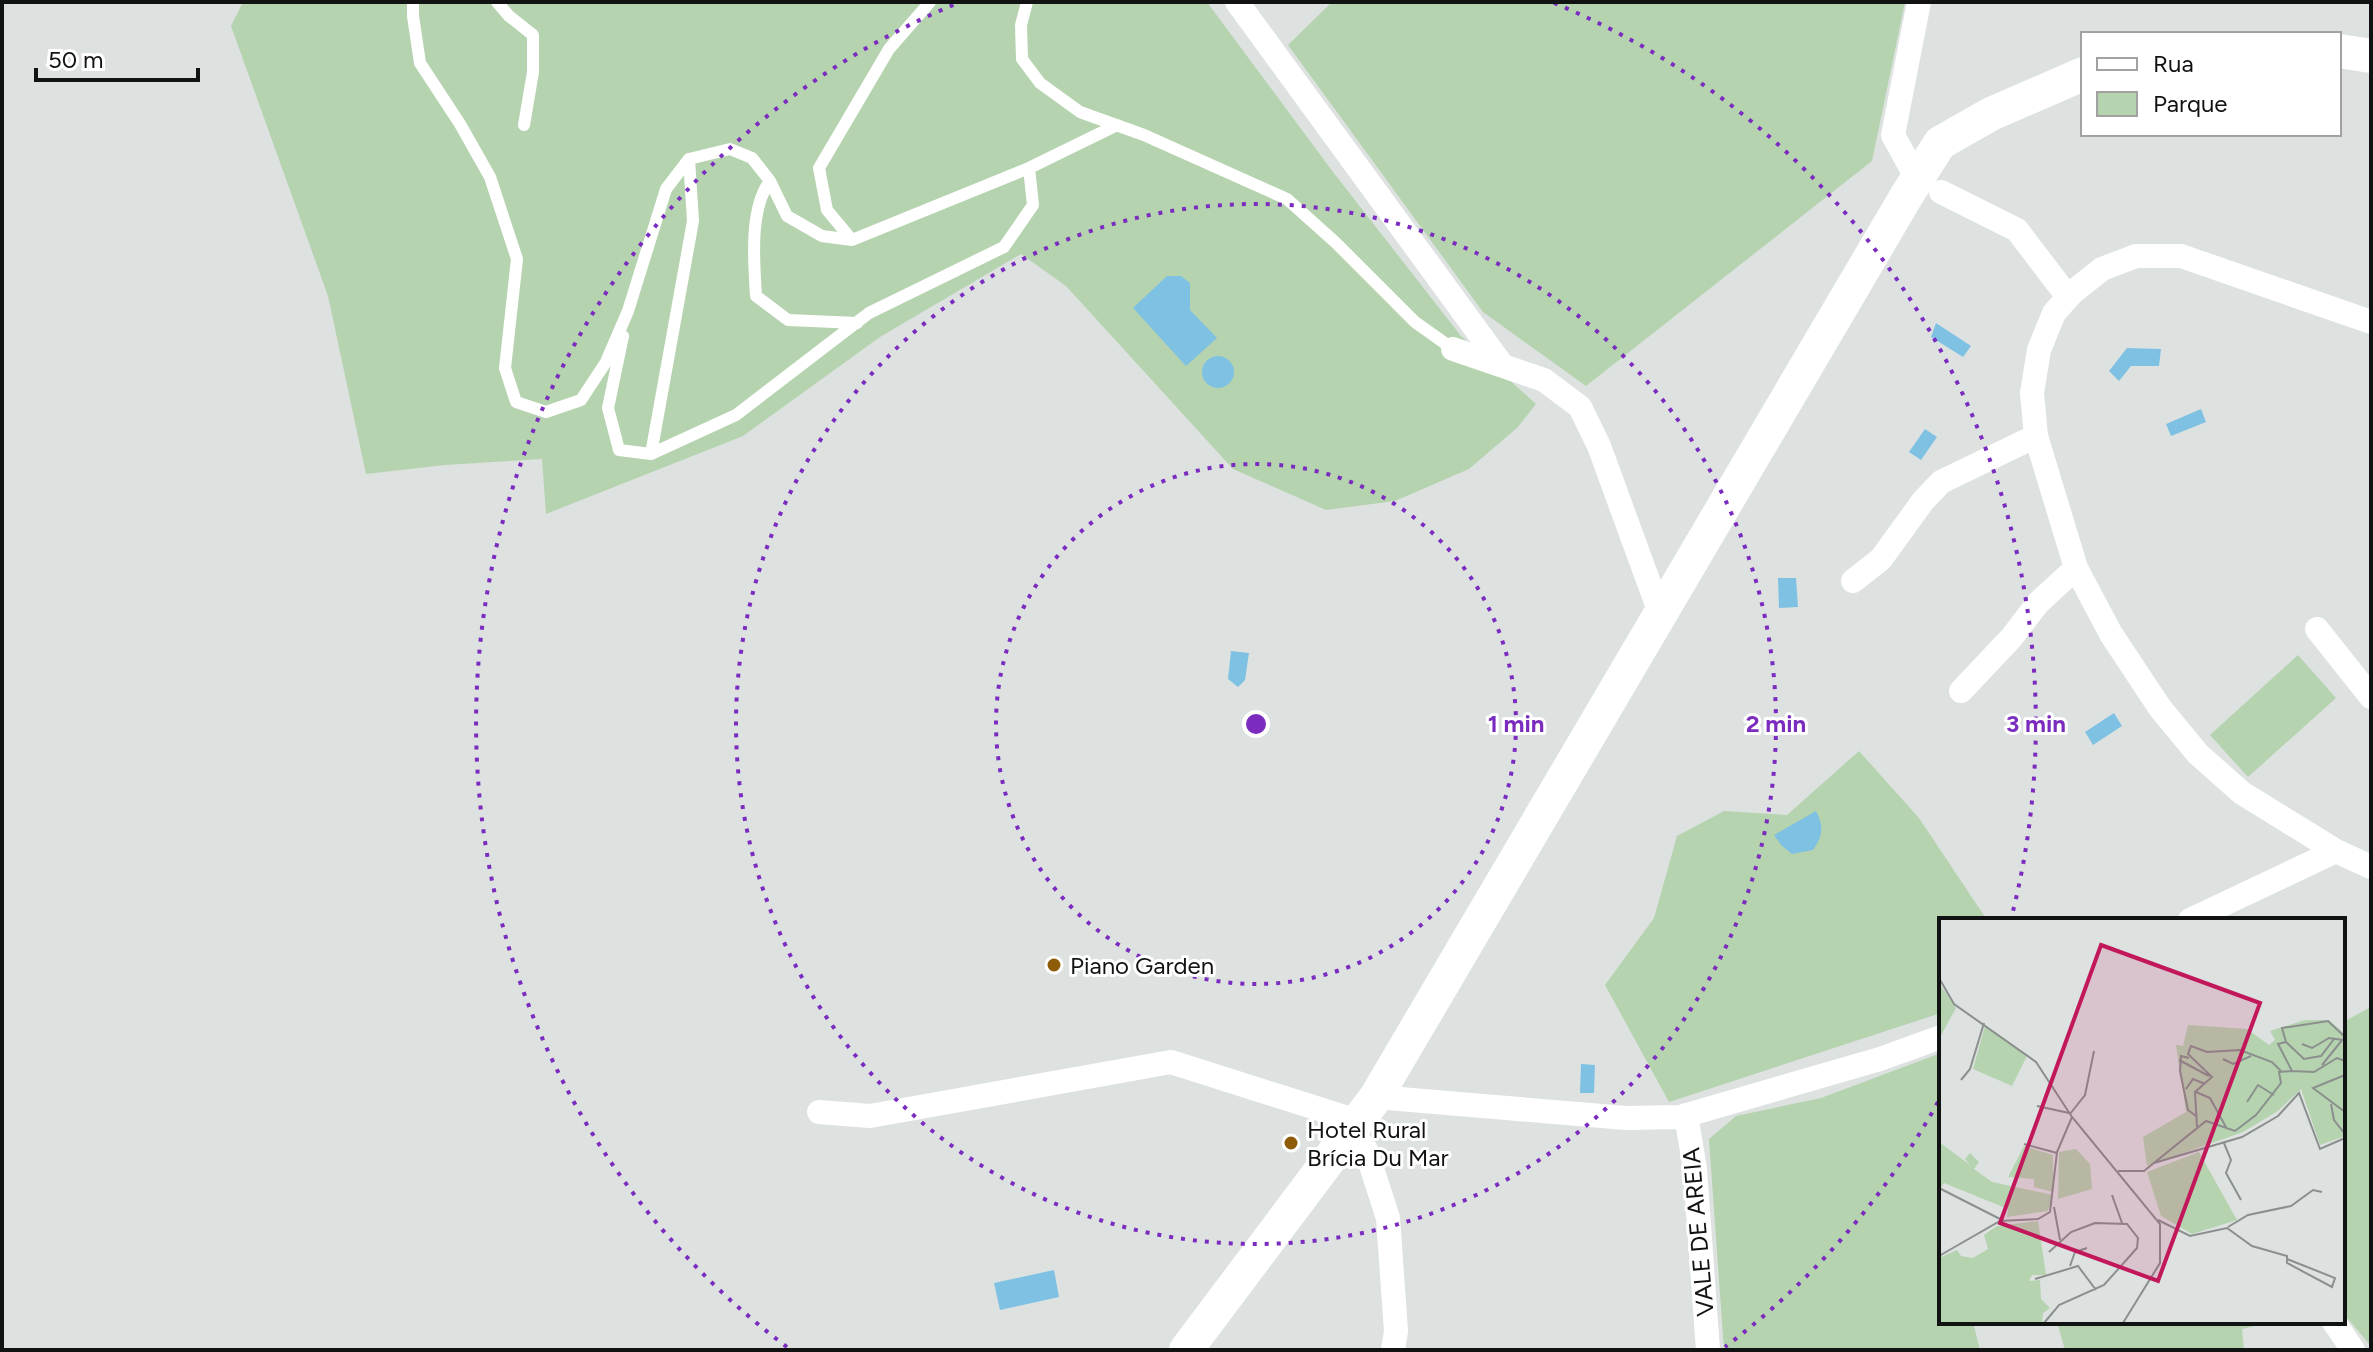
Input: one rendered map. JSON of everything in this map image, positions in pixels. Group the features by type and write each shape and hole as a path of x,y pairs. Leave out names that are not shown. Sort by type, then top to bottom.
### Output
{"street":[{"path":"1237,2 1502,365"},
{"path":"1919,2 1893,135 1929,186 2017,230 2068,297"},
{"path":"2341,51 2371,56"},
{"path":"1186,1350 1361,1116 1660,613 1929,186 1940,143 1991,114 2081,75"},
{"path":"2371,322 2181,256 2136,256 2102,269 2054,313 2039,350 2032,393 2036,436 2076,568 2111,634 2160,708 2198,754 2242,793 2336,851 2371,867"},
{"path":"1453,349 1544,380 1580,407 1599,446 1660,613"},
{"path":"1853,581 1881,559 1923,501 1941,482 2036,436"},
{"path":"1961,691 2012,637 2038,603 2076,568"},
{"path":"2317,629 2371,697"},
{"path":"2194,918 2336,851"},
{"path":"819,1112 870,1116 1171,1062 1361,1116 1626,1118 1686,1115 1880,1059 1939,1038"},
{"name":"VALE DE AREIA","path":"1686,1115 1695,1169 1708,1350"},
{"path":"1361,1116 1366,1150 1388,1218 1396,1331 1393,1350"}],"lane":[{"path":"413,2 420,63 490,177 517,259 505,368 516,402 546,412 581,400 606,362 628,311"},
{"path":"497,2 533,35 533,72 524,125"},
{"path":"852,240 827,210 819,168 889,49 930,2"},
{"path":"1027,2 1021,25 1022,59 1040,83 1080,112 1211,164 1287,199 1415,322 1453,349"},
{"path":"1029,168 1033,205 1004,247 869,313 736,415 651,454 619,450 608,408 628,311 666,189 689,159 730,149 752,158 770,181 787,216 822,236 852,240 1029,168 1117,125"},
{"path":"651,454 693,221 689,159"},
{"path":"770,181 761,193 753,251 756,296 788,320 857,323"}],"green space":[{"path":"243,2 1207,2 1333,172 1461,336 1536,404 1518,427 1469,469 1395,501 1326,510 1233,469 1066,286 1021,254 880,337 743,436 546,514 542,459 366,474 328,296 231,26"},
{"path":"1332,2 1905,2 1872,161 1586,386 1483,312 1288,45"},
{"path":"2298,655 2336,698 2248,777 2210,735"},
{"path":"1859,751 1919,818 1986,918 1939,918 1939,1014 1669,1102 1605,985 1654,918 1677,836 1724,811 1787,815"},
{"path":"2371,1007 2371,1346 2345,1315 2345,1021"},
{"path":"1939,1054 1939,1324 1974,1324 1980,1350 1724,1350 1709,1139 1736,1116 1821,1098"},
{"path":"2058,1324 2263,1324 2242,1329 2244,1350 2065,1350"}],"water":[{"path":"1167,276 1181,276 1190,283 1190,310 1217,338 1186,366 1133,308"},
{"path":"1936,323 1971,346 1963,357 1931,337"},
{"path":"2127,348 2161,349 2159,366 2131,366 2119,381 2109,371"},
{"path":"1218,356 1229,361 1234,372 1229,383 1218,388 1207,383 1202,372 1207,361"},
{"path":"2201,409 2206,422 2171,436 2166,424"},
{"path":"1925,429 1937,437 1921,460 1909,452"},
{"path":"1778,578 1796,578 1798,607 1779,608"},
{"path":"1231,651 1249,653 1245,680 1238,687 1228,679"},
{"path":"2114,713 2122,726 2093,745 2085,732"},
{"path":"1816,811 1821,831 1816,845 1813,850 1792,854 1774,835"},
{"path":"1581,1064 1595,1065 1594,1093 1580,1093"},
{"path":"1054,1270 1059,1297 1000,1310 994,1283"}],"place":[{"name":"Piano Garden","path":"1054,965"},
{"name":"Hotel Rural Brícia Du Mar","path":"1291,1143"}]}
